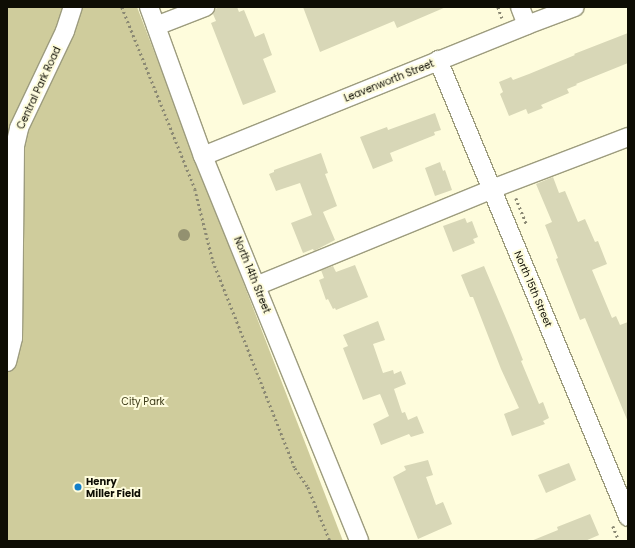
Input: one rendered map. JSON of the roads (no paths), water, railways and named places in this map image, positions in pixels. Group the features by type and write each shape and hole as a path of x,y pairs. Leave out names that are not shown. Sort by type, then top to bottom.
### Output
{"street":[{"name":"Central Park Road","path":"7,362 13,338 15,146 19,128 63,37 73,7"},
{"name":"North 14th Street","path":"149,7 203,156 360,541"},
{"path":"156,26 205,7"},
{"path":"520,7 527,24"},
{"name":"Leavenworth Street","path":"203,156 527,24 575,7"},
{"name":"North 15th Street","path":"438,60 628,517"},
{"path":"256,286 492,189 628,137"}],"place":[{"name":"Henry Miller Field","path":"78,487"}],"park label":[{"name":"City Park","path":"143,402"}]}
